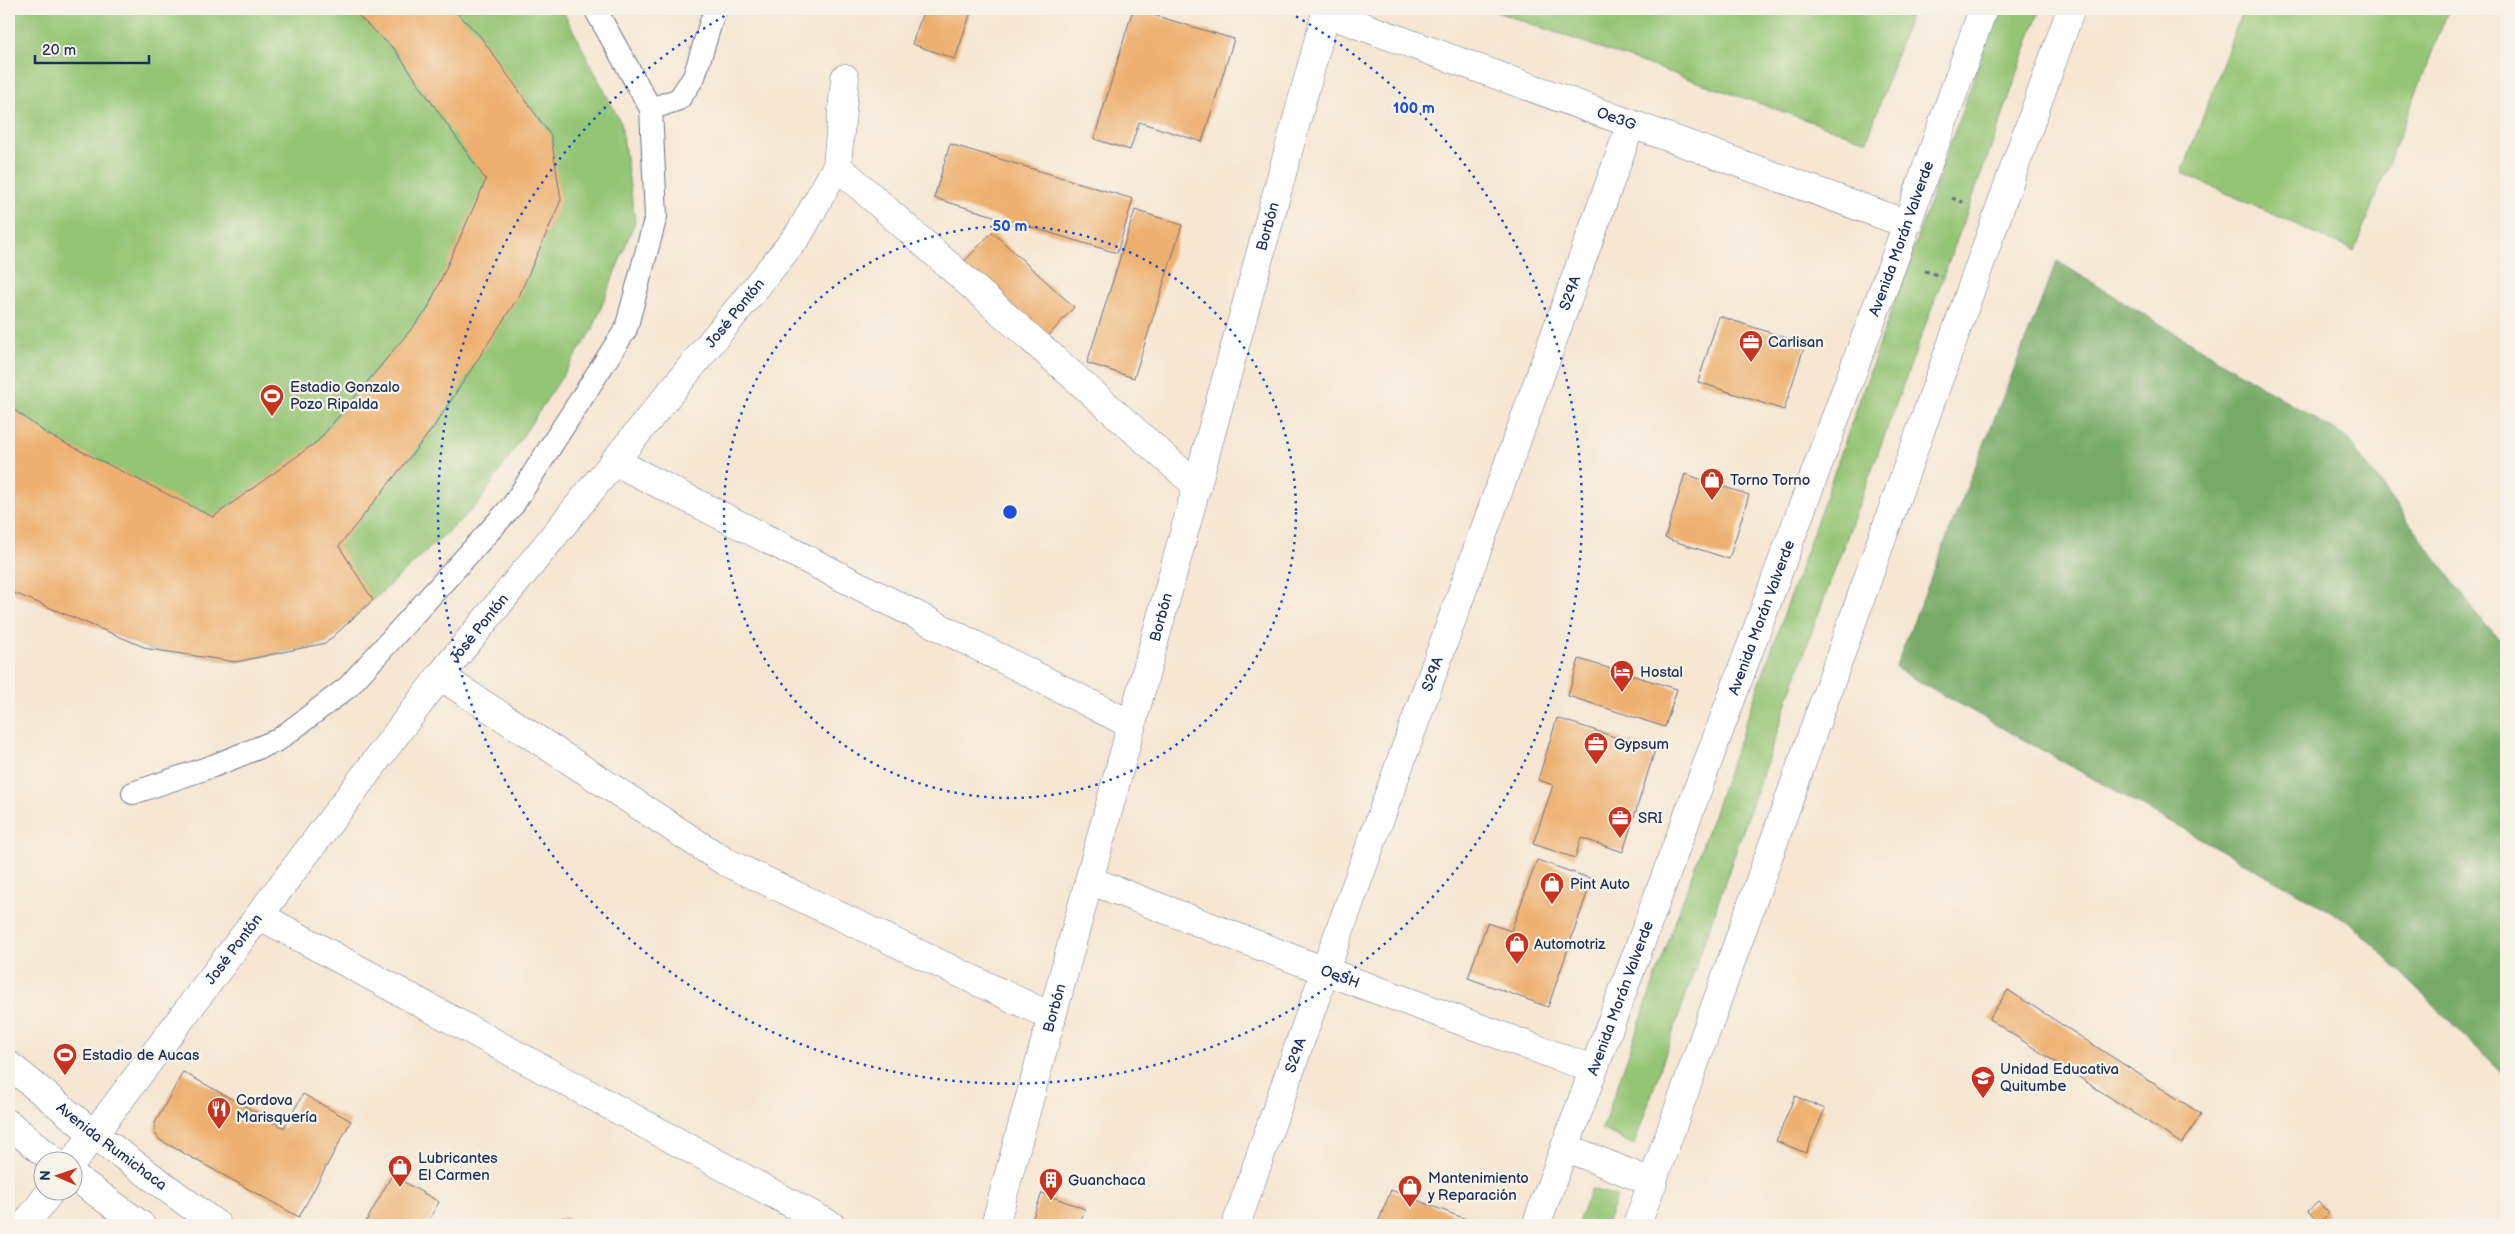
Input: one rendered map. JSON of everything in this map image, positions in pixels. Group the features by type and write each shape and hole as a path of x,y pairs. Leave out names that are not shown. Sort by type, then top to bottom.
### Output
{"street":[{"name":"Avenida Morán Valverde","path":"1536,1225 1592,1069 1894,260 1984,9"},
{"path":"1637,1225 2071,9"},
{"name":"Oe3G","path":"1327,11 1907,224"},
{"name":"Borbón","path":"995,1225 1327,11"},
{"name":"José Pontón","path":"81,1152 440,676 799,234 837,166 845,78"},
{"name":"S29A","path":"1236,1225 1325,971 1631,124"},
{"path":"837,166 1197,486"},
{"path":"614,461 1132,724"},
{"path":"440,676 724,861 1052,1017"},
{"name":"Oe3H","path":"1089,880 1325,971 1592,1069"},
{"path":"260,916 831,1225"},
{"name":"Avenida Rumichaca","path":"9,1065 95,1135 217,1225"},
{"path":"9,1124 43,1152"},
{"path":"1565,1147 1653,1183"},
{"path":"82,1182 141,1225"},
{"path":"25,1225 42,1202"}],"lane":[{"path":"133,793 213,766 278,740 348,687 513,505 626,329 656,216 651,109 595,9"},
{"path":"651,109 680,99 694,77 714,9"}],"path":[{"path":"1921,186 1998,216"},
{"path":"1894,260 1972,288"}],"green space":[{"name":"Estadio Gonzalo Pozo Ripalda","path":"9,9 562,9 621,123 635,221 592,331 478,504 326,643 236,662 149,649 9,590"},
{"path":"1488,9 1912,9 1867,141"},
{"path":"1998,9 2040,9 1999,126 1811,634 1634,1145 1602,1129"},
{"path":"2243,9 2449,9 2354,251 2182,173"},
{"path":"2057,261 2347,438 2484,624 2506,644 2506,1077 2350,922 1895,668"},
{"path":"1591,1189 1617,1196 1606,1225 1577,1225"}],"building":[{"path":"351,9 453,9 480,36 551,136 561,200 519,296 433,428 339,546 373,600 326,643 236,662 149,649 12,592 9,590 9,406 47,434 213,517 318,441 427,310 486,180 395,50"},
{"path":"924,9 972,9 955,59 912,44"},
{"path":"1133,9 1234,39 1202,142 1139,122 1130,150 1094,139"},
{"path":"950,144 1133,199 1117,253 934,198"},
{"path":"1135,210 1182,225 1134,378 1087,363"},
{"path":"992,232 1074,307 1044,341 961,265"},
{"name":"Carlisan","path":"1719,316 1805,344 1784,410 1698,382"},
{"path":"1685,474 1749,495 1729,559 1665,538"},
{"name":"Hostal","path":"1579,659 1677,689 1665,727 1568,696"},
{"path":"1557,718 1655,750 1623,852 1581,838 1575,858 1533,844 1553,785 1538,780"},
{"path":"1537,860 1592,879 1548,1007 1468,978 1487,923 1511,931"},
{"path":"2008,990 2201,1114 2182,1144 1989,1019"},
{"path":"183,1072 284,1128 303,1094 351,1121 299,1217 160,1140 154,1132 155,1123"},
{"path":"1795,1096 1825,1109 1806,1153 1776,1141"},
{"name":"Lubricantes El Carmen","path":"392,1175 439,1202 426,1225 364,1225"},
{"name":"Mantenimiento y Reparación","path":"1391,1190 1481,1225 1377,1225"},
{"name":"Guanchaca","path":"1042,1193 1085,1209 1079,1225 1030,1225"},
{"path":"2318,1202 2329,1213 2319,1223 2308,1211"},
{"path":"563,1217 578,1225 558,1225"}],"place":[{"name":"Carlisan","path":"1751,363"},
{"name":"Estadio Gonzalo Pozo Ripalda","path":"272,417"},
{"name":"Torno Torno","path":"1712,501"},
{"name":"Hostal","path":"1622,693"},
{"name":"Gypsum","path":"1596,765"},
{"name":"SRI","path":"1620,839"},
{"name":"Pint Auto","path":"1552,905"},
{"name":"Automotriz","path":"1517,965"},
{"name":"Estadio de Aucas","path":"65,1076"},
{"name":"Unidad Educativa Quitumbe","path":"1983,1099"},
{"name":"Cordova Marisquería","path":"219,1130"},
{"name":"Lubricantes El Carmen","path":"400,1188"},
{"name":"Guanchaca","path":"1051,1201"},
{"name":"Mantenimiento y Reparación","path":"1410,1208"}]}
